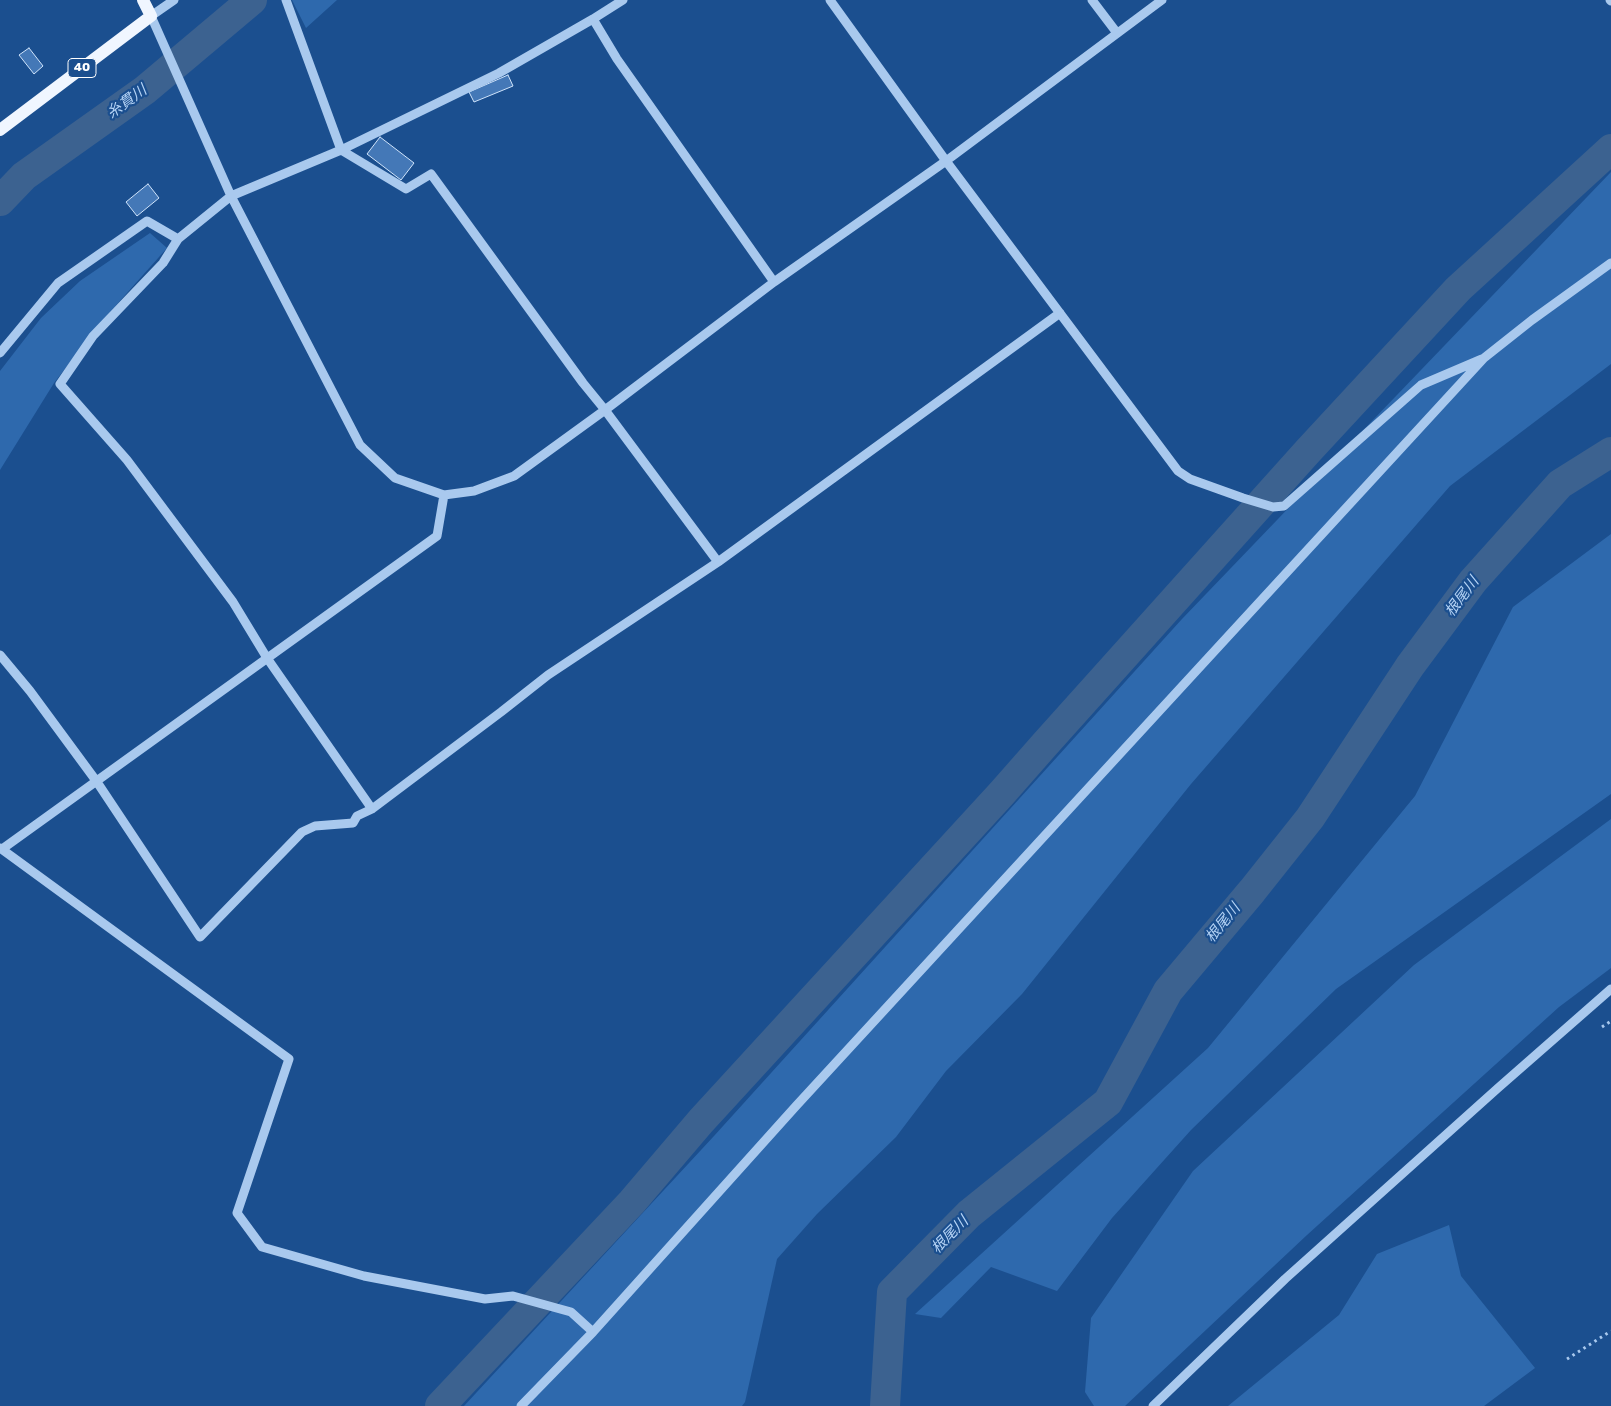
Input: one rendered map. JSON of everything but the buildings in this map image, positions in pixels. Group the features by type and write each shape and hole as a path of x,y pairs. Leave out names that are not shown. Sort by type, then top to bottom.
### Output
{"main road":[{"path":"143,0 150,16"},
{"name":"40","path":"0,130 150,16"}],"street":[{"path":"174,0 150,16 231,196 360,445 395,478 444,495 474,491 514,476 605,410 774,282 946,161 1162,0"},
{"path":"286,0 341,150 406,190 431,174 583,383 718,562"},
{"path":"372,809 267,658 233,602 127,460 60,384 93,336 163,263 178,240 231,196 341,150 499,72 594,19 623,0"},
{"path":"830,0 946,161 1178,471 1190,479 1274,507 1284,506 1421,385 1484,358"},
{"path":"1092,0 1117,33"},
{"path":"594,19 622,66 774,282"},
{"path":"0,353 58,283 147,221 178,240"},
{"path":"521,1406 593,1332 796,1106 1484,358 1532,320 1611,263"},
{"path":"0,655 30,691 97,782 200,937 302,832 315,826 353,823 357,816 372,809 548,675 718,562 1060,313"},
{"path":"444,495 437,536 97,782 1,848 289,1059 236,1214 262,1247 364,1276 485,1299 513,1296 571,1312 593,1332"},
{"path":"1153,1406 1285,1279 1512,1075 1611,989"}],"path":[{"path":"1602,1027 1611,1021"},
{"path":"1567,1359 1611,1331"}],"shaded area":[{"path":"292,0 337,0 306,28"},
{"path":"1611,172 1611,364 1450,486 1191,784 1022,994 946,1071 896,1137 817,1214 777,1259 745,1402 742,1406 464,1406 714,1136 1182,619"},
{"path":"150,233 167,248 102,321 54,383 0,470 0,371 41,318 80,281"},
{"path":"1611,534 1611,794 1336,989 1191,1130 1112,1218 1057,1291 991,1267 941,1318 915,1314 1208,1048 1415,796 1513,607"},
{"path":"1611,819 1611,968 1559,1007 1307,1235 1125,1406 1094,1406 1085,1392 1091,1318 1193,1171 1414,965"},
{"path":"1449,1225 1461,1276 1535,1368 1484,1406 1228,1406 1339,1315 1377,1254"}],"waterway":[{"name":"糸貫川","path":"0,201 24,176 145,90 252,0"},
{"path":"440,1406 632,1202 701,1121 1002,793 1308,451 1458,289 1611,149"},
{"name":"根尾川","path":"885,1406 892,1292 969,1214 1108,1102 1168,991 1310,818 1410,666 1473,581 1560,484 1611,452"}]}
